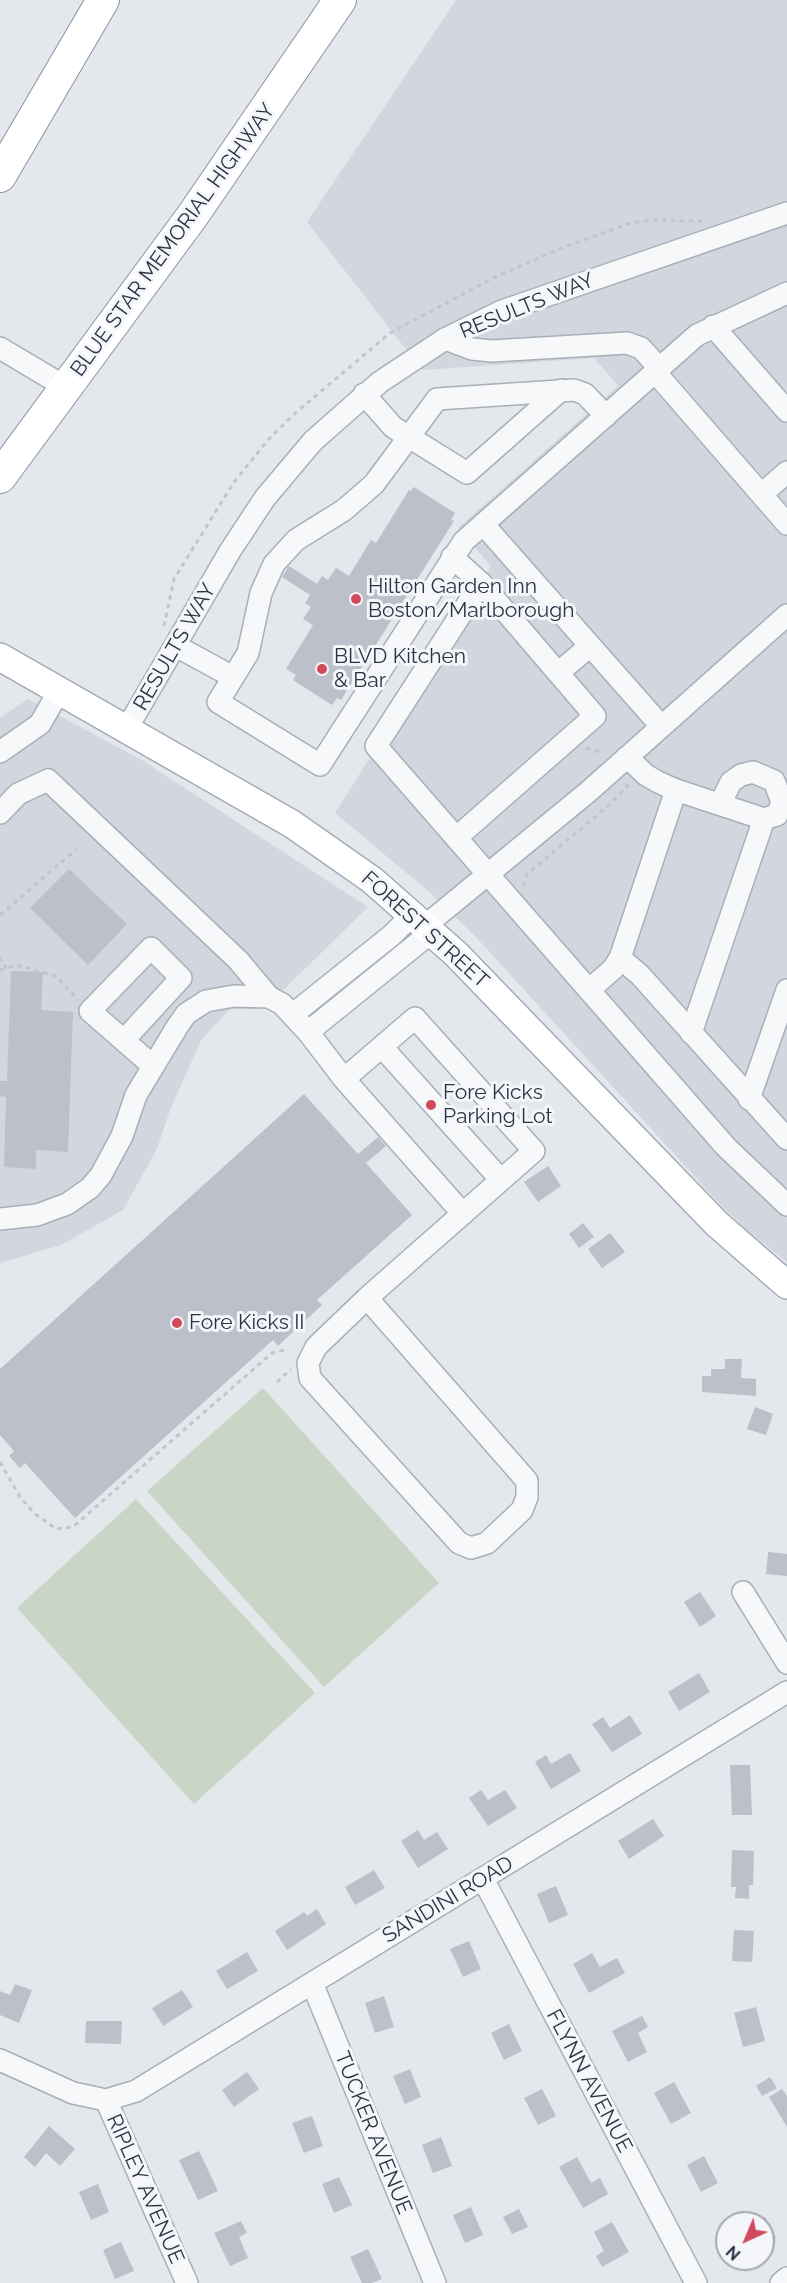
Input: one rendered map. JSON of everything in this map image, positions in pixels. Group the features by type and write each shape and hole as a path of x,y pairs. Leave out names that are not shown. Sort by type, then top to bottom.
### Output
{"highway":[{"path":"0,176 103,0"},
{"name":"BLUE STAR MEMORIAL HIGHWAY","path":"0,477 194,215 340,0"}],"main road":[{"name":"FOREST STREET","path":"0,657 309,835 357,868 424,924 717,1224 787,1285"}],"street":[{"name":"RESULTS WAY","path":"126,730 234,545 265,498 313,441 364,394 399,368 445,339 527,301 787,213"},
{"path":"606,416 581,392 561,390 437,399 386,470 368,490 344,510 296,540 274,564 261,592 251,645 219,702 320,765 461,544 483,524 606,416 697,335 787,293"},
{"path":"713,326 787,411"},
{"path":"445,339 472,349 492,351 627,343 641,348 787,524"},
{"path":"0,348 67,388"},
{"path":"364,394 387,422 467,473 561,390"},
{"path":"762,495 787,472"},
{"path":"483,524 660,726"},
{"path":"453,557 481,583 595,716 456,838"},
{"path":"481,583 376,746 734,1156 787,1205"},
{"path":"300,1024 487,874 787,615"},
{"path":"176,645 233,677"},
{"path":"558,673 590,646"},
{"path":"0,752 40,724 59,691"},
{"path":"620,757 651,779 676,789 720,804 764,819 777,815 782,802 776,784 762,774 749,772 734,779 726,789 720,804"},
{"path":"0,813 18,794 48,780 238,960 269,997 282,1004 344,1080 463,1214"},
{"path":"589,990 613,969 620,958 676,789"},
{"path":"691,1033 764,819"},
{"path":"124,1040 181,978 151,948 90,1011 153,1066"},
{"path":"620,958 640,975 749,1099 787,1138"},
{"path":"749,1099 787,990"},
{"path":"0,1219 38,1215 67,1204 90,1188 101,1174 122,1136 136,1095 186,1014 206,1001 234,996 269,997"},
{"path":"344,1080 415,1018 534,1151 367,1298 316,1347 308,1363 310,1378 459,1543 471,1548 487,1543 522,1510 527,1497 527,1481 367,1298"},
{"path":"381,1047 501,1180"},
{"path":"743,1592 787,1663"},
{"name":"SANDINI ROAD","path":"106,2100 136,2091 787,1692"},
{"name":"FLYNN AVENUE","path":"483,1879 696,2283"},
{"name":"TUCKER AVENUE","path":"312,1983 435,2283"},
{"name":"RIPLEY AVENUE","path":"0,2060 73,2093 106,2100 187,2283"},
{"path":"781,2283 787,2277"}],"path":[{"path":"571,737 577,745 620,757"},
{"path":"523,891 527,874 608,806 630,783"},
{"path":"0,915 77,849"},
{"path":"0,957 6,968"},
{"path":"0,970 17,965 56,976 90,1011"},
{"path":"0,1462 20,1497 34,1513 56,1529 73,1527 272,1353 288,1349"},
{"path":"277,1382 291,1369"}],"shaded area":[{"path":"456,0 787,0 787,1262 742,1226 719,1203 475,936 428,891 335,813 491,566 458,528 618,386 594,358 422,370 307,222"},
{"path":"28,699 140,759 368,907 264,1009 230,1009 201,1040 170,1110 157,1149 123,1210 61,1245 0,1263 0,718"}],"green space":[{"path":"263,1388 439,1583 324,1687 147,1491"},
{"path":"136,1499 315,1693 194,1804 17,1608"}],"building":[{"name":"Hilton Garden Inn Boston/Marlborough","path":"414,487 455,513 451,520 454,521 341,700 337,698 332,705 293,680 296,675 286,669 313,625 303,619 311,607 305,603 310,595 282,577 289,566 317,584 322,576 328,580 336,568 349,576 371,540 376,543 409,490 411,491"},
{"path":"69,869 127,924 88,965 30,908"},
{"path":"11,971 43,972 41,1010 73,1012 68,1152 36,1150 36,1169 4,1167 6,1097 0,1096 0,1081 7,1081"},
{"name":"Fore Kicks II","path":"304,1094 358,1154 378,1137 386,1146 366,1163 412,1215 317,1300 322,1305 278,1346 273,1340 75,1518 25,1463 20,1468 9,1456 14,1451 0,1435 0,1369"},
{"path":"548,1166 561,1186 538,1202 524,1182"},
{"path":"583,1223 594,1237 579,1248 569,1234"},
{"path":"610,1233 625,1252 602,1268 588,1249"},
{"path":"725,1359 742,1359 741,1378 756,1379 756,1396 702,1392 702,1376 711,1376 711,1369 725,1369"},
{"path":"755,1407 773,1414 766,1435 747,1429"},
{"path":"768,1552 787,1554 787,1576 766,1574"},
{"path":"700,1592 716,1616 700,1627 684,1602"},
{"path":"699,1673 710,1692 679,1711 668,1692"},
{"path":"630,1715 642,1734 612,1752 592,1724 603,1717 610,1728"},
{"path":"570,1753 581,1771 551,1789 535,1762 546,1755 551,1764"},
{"path":"730,1765 750,1765 752,1815 732,1815"},
{"path":"481,1790 488,1800 505,1790 517,1808 488,1826 469,1798"},
{"path":"653,1819 664,1836 629,1859 618,1841"},
{"path":"418,1830 424,1840 437,1832 448,1849 418,1868 401,1841"},
{"path":"732,1850 754,1851 753,1885 749,1885 749,1899 735,1898 736,1887 731,1887"},
{"path":"374,1870 385,1888 355,1905 345,1887"},
{"path":"556,1886 568,1915 549,1923 537,1894"},
{"path":"317,1909 326,1924 287,1950 275,1931 304,1912 307,1916"},
{"path":"734,1930 754,1931 752,1962 732,1961"},
{"path":"469,1941 481,1969 463,1977 450,1949"},
{"path":"247,1952 258,1971 227,1989 216,1971"},
{"path":"592,1953 600,1967 617,1958 625,1973 589,1993 573,1964"},
{"path":"15,1984 32,1990 19,2023 0,2015 0,1991 10,1995"},
{"path":"182,1990 193,2007 163,2026 152,2008"},
{"path":"384,1996 394,2027 375,2033 365,2003"},
{"path":"756,2007 765,2041 743,2047 734,2013"},
{"path":"642,2016 648,2027 638,2033 647,2052 628,2062 612,2031"},
{"path":"86,2021 122,2021 121,2044 85,2043"},
{"path":"509,2024 522,2051 504,2060 491,2033"},
{"path":"410,2069 421,2097 405,2104 393,2076"},
{"path":"247,2072 259,2089 234,2107 222,2090"},
{"path":"770,2077 777,2088 762,2096 756,2086"},
{"path":"674,2082 691,2113 671,2124 654,2093"},
{"path":"542,2089 556,2116 538,2125 524,2098"},
{"path":"782,2089 787,2096 787,2127 769,2097"},
{"path":"312,2116 323,2146 304,2153 292,2123"},
{"path":"49,2126 75,2149 60,2166 46,2153 35,2167 24,2157"},
{"path":"441,2137 452,2166 433,2173 422,2145"},
{"path":"199,2151 218,2191 198,2200 179,2160"},
{"path":"704,2156 718,2183 701,2192 687,2165"},
{"path":"577,2157 591,2183 600,2178 608,2194 583,2208 559,2167"},
{"path":"339,2177 352,2205 334,2213 322,2184"},
{"path":"98,2184 109,2212 91,2220 79,2192"},
{"path":"471,2207 483,2235 465,2243 453,2215"},
{"path":"519,2209 528,2227 512,2234 503,2217"},
{"path":"241,2221 247,2233 239,2237 248,2258 230,2266 214,2233"},
{"path":"612,2222 629,2252 602,2267 596,2256 604,2251 594,2232"},
{"path":"121,2242 134,2271 115,2279 103,2250"},
{"path":"368,2249 382,2279 372,2283 362,2283 350,2257"}],"place":[{"name":"Hilton Garden Inn Boston/Marlborough","path":"356,599"},
{"name":"BLVD Kitchen & Bar","path":"322,669"},
{"name":"Fore Kicks Parking Lot","path":"431,1105"},
{"name":"Fore Kicks II","path":"177,1323"}]}
